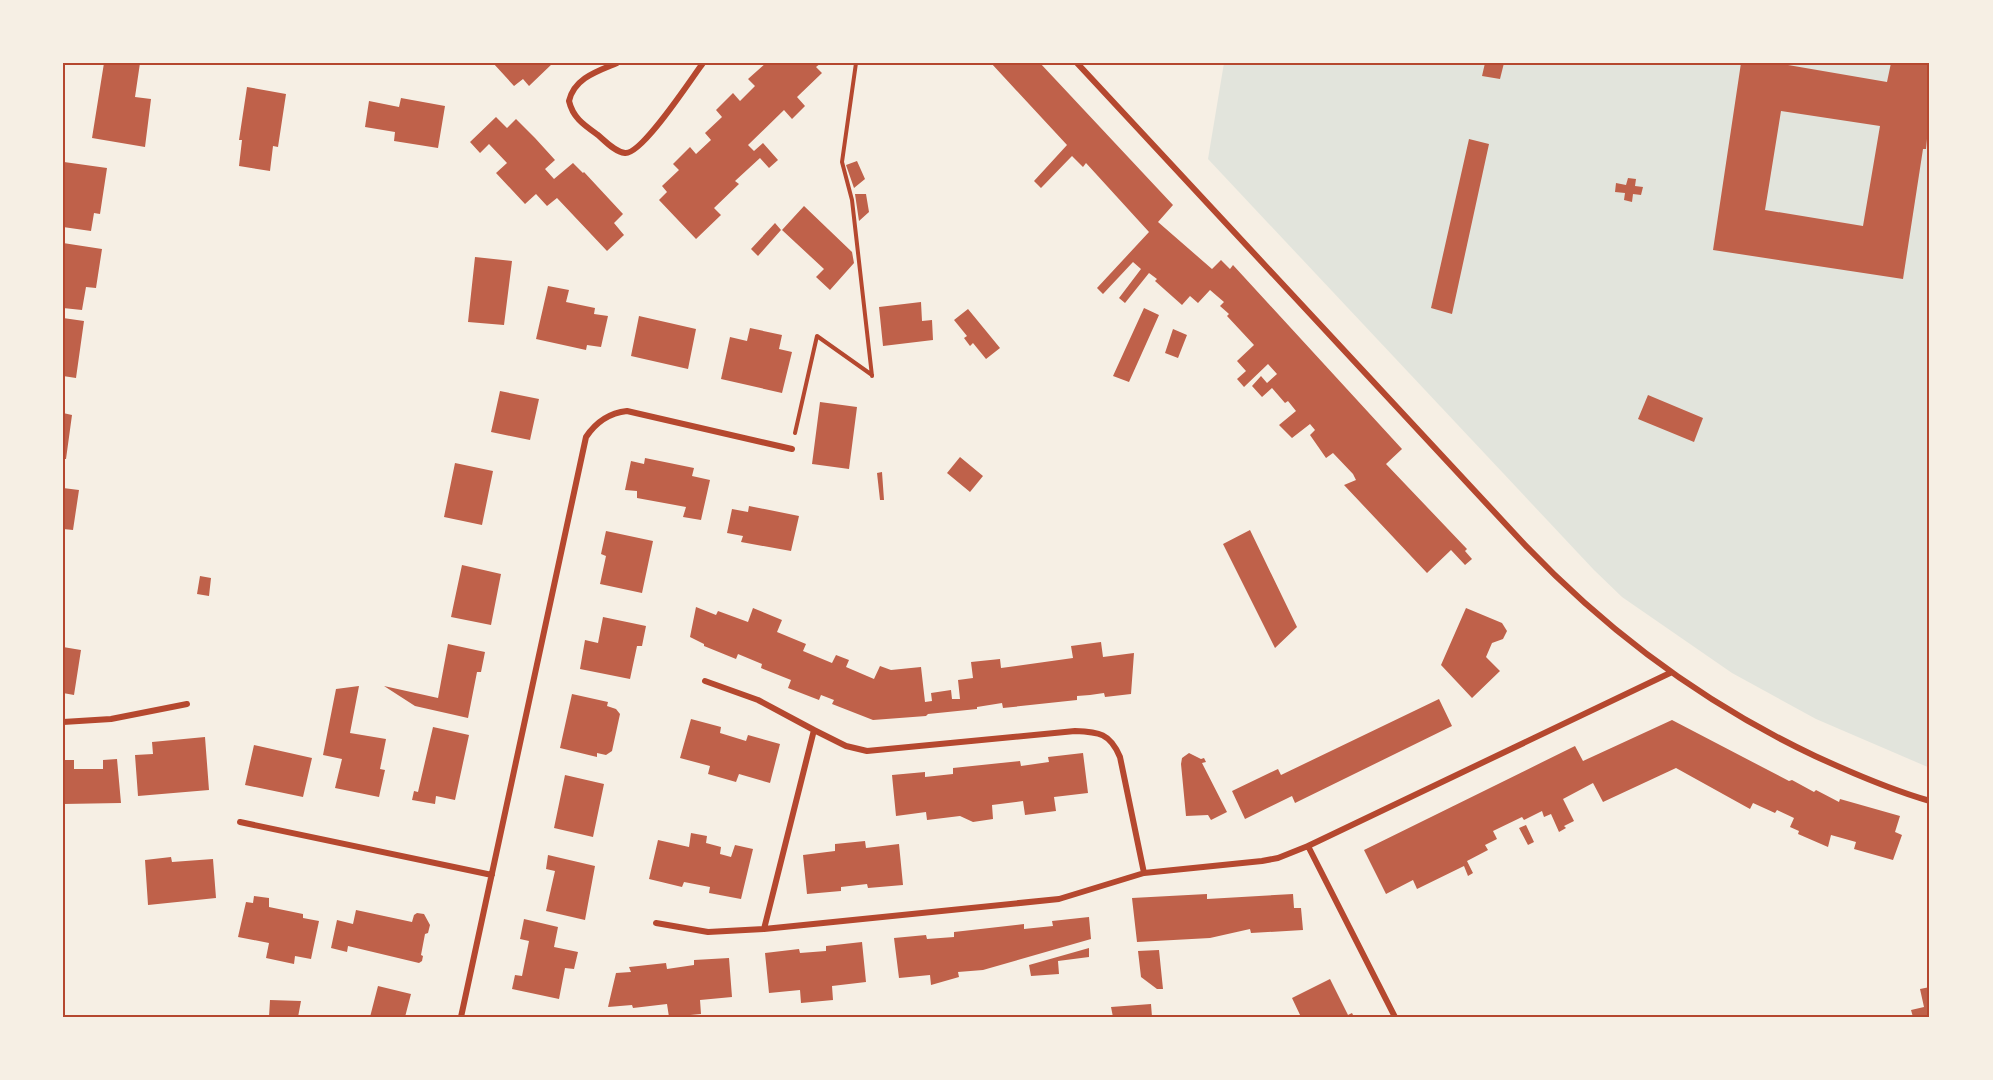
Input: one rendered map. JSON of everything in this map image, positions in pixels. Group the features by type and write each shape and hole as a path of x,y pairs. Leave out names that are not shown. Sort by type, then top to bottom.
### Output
{"street":[{"path":"616,63 578,83 569,101 576,118 615,149 625,153 633,152 649,137 703,63"},
{"path":"1077,63 1547,568 1590,609 1670,673 1732,713 1835,765 1930,801"},
{"path":"461,1017 582,448 592,427 609,416 627,411 792,449"},
{"path":"656,923 708,932 764,929 1059,899 1144,873 1278,858 1308,846 1670,673"},
{"path":"705,681 758,700 846,746 867,751 1075,731 1100,733 1110,739 1120,757 1144,873"},
{"path":"63,722 111,719 187,704"},
{"path":"764,929 814,730"},
{"path":"240,822 492,875"},
{"path":"1308,846 1395,1017"}],"path":[{"path":"792,449 817,336 872,376 852,200 842,162 856,63"}],"shaded area":[{"path":"1224,63 1930,63 1930,768 1816,719 1732,673 1622,597 1594,570 1208,159"}],"building":[{"path":"104,63 140,63 135,97 151,99 145,147 92,138"},
{"path":"493,63 553,63 529,86 523,79 514,86"},
{"path":"766,63 821,63 816,67 822,73 797,97 805,106 792,119 784,110 748,145 754,151 763,143 778,160 769,168 760,158 735,181 739,184 714,208 721,215 696,239 659,200 667,192 662,186 679,170 673,164 690,147 696,154 711,140 705,133 722,117 716,110 733,93 740,101 755,86 748,79"},
{"path":"991,63 1040,63 1173,205 1158,222 1212,269 1221,260 1230,269 1233,265 1402,449 1386,464 1467,549 1465,551 1472,559 1465,565 1451,550 1427,573 1344,485 1356,480 1353,474 1333,453 1326,458 1310,435 1315,430 1310,424 1292,438 1279,425 1296,411 1288,401 1285,403 1272,388 1262,397 1252,386 1261,376 1267,383 1277,374 1268,364 1244,387 1237,379 1246,371 1237,361 1254,345 1220,306 1224,302 1210,290 1198,303 1190,296 1182,305 1149,273 1125,303 1119,298 1141,269 1133,262 1103,294 1097,288 1149,232 1086,163 1083,167 1072,156 1041,188 1034,181 1067,145"},
{"path":"1485,63 1504,63 1500,79 1482,76"},
{"path":"1741,63 1788,63 1788,65 1887,82 1891,63 1930,63 1930,140 1927,139 1926,149 1923,149 1903,279 1713,250","holes":["1781,111 1880,126 1863,226 1765,210"]},
{"path":"247,87 286,94 278,147 273,146 270,171 239,166 242,140 239,140"},
{"path":"401,98 445,106 438,148 394,141 395,132 365,127 369,101 399,107"},
{"path":"496,117 507,128 516,119 535,138 555,160 545,169 554,179 573,163 584,172 623,214 614,223 624,235 607,251 557,198 547,206 536,194 525,204 496,173 507,163 489,144 480,153 470,142"},
{"path":"1469,139 1489,144 1452,314 1431,308"},
{"path":"857,161 865,179 854,188 846,165"},
{"path":"64,162 107,168 100,214 94,213 91,231 63,227"},
{"path":"1628,178 1636,179 1635,186 1643,187 1641,195 1633,194 1632,202 1624,200 1625,193 1615,192 1616,183 1626,185"},
{"path":"855,194 866,194 869,212 859,221"},
{"path":"804,206 852,252 854,263 830,290 816,277 824,269 782,230"},
{"path":"775,223 781,230 758,256 751,249"},
{"path":"63,243 102,249 96,288 86,287 82,310 63,308"},
{"path":"475,257 512,261 504,325 468,322"},
{"path":"548,286 569,290 566,302 595,308 594,314 608,316 601,347 587,345 586,350 536,339"},
{"path":"921,302 922,321 932,320 933,340 883,346 879,307"},
{"path":"1144,308 1159,315 1129,382 1113,376"},
{"path":"968,309 1000,348 986,359 973,343 970,346 964,338 967,336 954,320"},
{"path":"639,316 696,329 688,369 631,356"},
{"path":"63,318 84,321 76,378 63,376"},
{"path":"750,328 782,335 779,349 792,352 782,393 721,379 730,337 747,341"},
{"path":"1173,329 1187,335 1178,358 1165,353"},
{"path":"500,391 539,399 530,440 491,432"},
{"path":"1648,395 1703,418 1694,442 1638,419"},
{"path":"820,402 857,407 849,469 812,464"},
{"path":"63,413 72,415 66,459 63,459"},
{"path":"960,457 983,476 970,492 947,473"},
{"path":"645,458 694,468 692,476 710,480 701,520 683,517 686,507 637,498 637,491 625,490 631,461 644,464"},
{"path":"455,463 493,471 482,525 444,517"},
{"path":"882,472 884,500 880,500 877,473"},
{"path":"63,488 79,490 73,530 63,529"},
{"path":"749,506 799,516 791,551 741,542 743,536 727,533 732,509 748,512"},
{"path":"1250,530 1297,627 1275,648 1223,544"},
{"path":"606,531 653,541 642,593 600,584 606,556 601,554"},
{"path":"462,565 501,574 491,625 451,617"},
{"path":"200,576 211,578 209,596 197,594"},
{"path":"696,607 716,615 718,611 748,622 753,608 782,620 777,632 806,644 803,651 832,663 836,655 849,660 846,667 874,679 880,666 891,670 921,667 925,702 932,701 931,693 951,690 952,699 960,699 958,680 973,678 971,662 1000,659 1001,668 1073,658 1071,646 1101,642 1103,657 1134,653 1131,694 1105,697 1104,693 1077,696 1077,700 1003,708 1002,703 926,716 873,720 832,704 834,700 821,695 819,700 788,688 791,680 761,668 762,664 738,654 736,659 704,646 690,637"},
{"path":"1466,608 1502,623 1507,631 1503,639 1492,643 1486,657 1500,671 1472,698 1441,665"},
{"path":"603,617 646,626 642,646 637,646 630,679 580,669 585,640 598,643"},
{"path":"448,644 485,652 481,672 477,672 468,718 415,706 384,686 438,698"},
{"path":"63,647 81,650 74,695 63,693"},
{"path":"359,686 350,733 386,739 380,769 385,770 379,797 335,788 342,759 323,755 336,689"},
{"path":"572,694 608,702 607,706 616,709 620,714 612,751 606,755 597,753 597,757 560,748"},
{"path":"1439,699 1452,726 1295,803 1292,796 1245,819 1232,791 1278,769 1281,775"},
{"path":"691,719 721,727 720,733 746,741 748,735 780,744 770,783 739,774 736,782 708,774 710,766 680,758"},
{"path":"1672,720 1814,792 1816,790 1839,802 1840,799 1900,816 1895,832 1902,835 1893,860 1854,849 1856,842 1831,835 1828,847 1798,834 1799,831 1790,827 1794,818 1777,810 1775,813 1753,803 1750,809 1676,768 1603,802 1593,783 1563,799 1574,821 1564,826 1566,828 1559,832 1551,814 1544,817 1542,811 1524,820 1522,817 1493,831 1497,839 1485,845 1488,850 1467,861 1473,873 1468,876 1464,866 1417,889 1413,880 1386,894 1364,850 1575,746 1583,761"},
{"path":"433,727 469,735 455,800 436,796 435,804 412,800 414,791 418,792"},
{"path":"205,737 209,790 138,796 135,755 153,754 152,742"},
{"path":"254,745 312,758 303,797 245,785"},
{"path":"1083,753 1088,793 1054,797 1056,811 1025,815 1023,801 992,805 993,819 973,822 960,816 927,820 926,812 896,816 892,775 925,772 925,777 953,774 953,768 1020,761 1021,766 1049,762 1048,757"},
{"path":"1189,753 1201,759 1204,758 1206,762 1202,763 1227,812 1211,820 1208,815 1186,816 1181,764 1182,758"},
{"path":"117,759 121,803 63,804 63,760 74,760 74,769 103,769 103,760"},
{"path":"565,775 604,784 593,837 554,828"},
{"path":"1526,825 1534,842 1528,845 1519,828"},
{"path":"691,833 707,836 706,843 721,847 720,854 731,857 735,845 753,849 741,899 709,893 710,887 684,882 682,887 649,879 658,840 689,847"},
{"path":"865,841 866,848 899,844 903,885 868,888 867,884 841,887 841,891 807,894 803,855 835,851 835,844"},
{"path":"548,855 595,866 585,920 546,911 555,871 546,869"},
{"path":"171,857 172,862 213,859 216,898 148,905 145,860"},
{"path":"1207,894 1207,899 1293,894 1294,908 1301,908 1303,930 1251,933 1250,929 1210,938 1137,942 1132,898"},
{"path":"254,896 269,898 269,907 303,914 303,918 319,921 311,959 295,956 294,964 266,958 269,943 238,937 246,902 253,903"},
{"path":"356,910 412,922 417,913 424,914 430,925 428,933 425,934 422,961 419,963 348,946 347,952 331,948 337,920 353,924"},
{"path":"1089,917 1091,939 983,970 958,972 959,977 931,985 930,975 899,978 894,938 926,935 927,939 954,937 954,932 1024,924 1024,929 1053,926 1052,921"},
{"path":"524,919 558,927 554,947 578,952 574,969 565,968 559,999 512,989 515,975 522,976 529,941 520,939"},
{"path":"862,942 866,982 832,986 833,1000 801,1003 800,990 769,993 765,953 799,949 800,953 826,951 826,946"},
{"path":"1089,948 1089,957 1058,961 1059,974 1031,976 1029,965"},
{"path":"1159,950 1163,989 1157,989 1141,977 1138,951"},
{"path":"729,958 732,997 700,1000 701,1014 669,1017 667,1004 633,1008 632,1005 608,1007 616,973 631,972 629,967 666,963 667,969 694,965 694,960"},
{"path":"1330,979 1348,1015 1352,1013 1354,1017 1301,1017 1292,998"},
{"path":"378,986 411,994 405,1017 370,1017"},
{"path":"1930,987 1930,1017 1913,1017 1911,1010 1924,1007 1920,989"},
{"path":"270,1000 301,1001 298,1017 269,1017"},
{"path":"1151,1004 1152,1017 1113,1017 1111,1007"}]}
